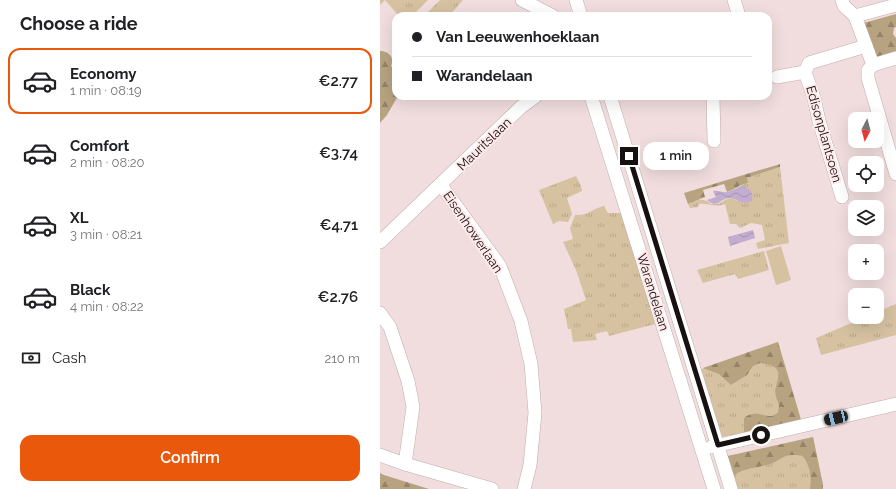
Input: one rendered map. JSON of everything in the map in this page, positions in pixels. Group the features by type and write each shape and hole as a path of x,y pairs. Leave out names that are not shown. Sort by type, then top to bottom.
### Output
{"street":[{"path":"522,0 545,12"},
{"path":"576,0 580,12"},
{"path":"734,0 738,12"},
{"path":"842,0 844,6 855,16 873,65"},
{"path":"855,16 896,5"},
{"name":"Edisonplantsoen","path":"842,196 805,72 809,63 866,46"},
{"path":"896,58 873,65 868,70 868,78 896,174"},
{"name":"Edisonplantsoen","path":"777,77 805,72"},
{"name":"Mauritslaan","path":"380,242 521,107 531,100"},
{"name":"Warandelaan","path":"592,100 703,449 714,489"},
{"name":"Warandelaan","path":"611,100 732,489"},
{"path":"713,100 714,141"},
{"name":"Eisenhowerlaan","path":"441,185 500,266 521,321 531,364 535,413 530,464 524,489"},
{"path":"380,313 390,328 408,381 413,407 405,464"},
{"path":"703,449 896,404"},
{"path":"380,454 405,464 492,489"}],"green space":[{"path":"380,0 385,0 380,5"},
{"path":"385,0 428,0 416,12 396,12"},
{"path":"440,0 463,0 452,12 428,12"},
{"path":"896,14 896,27 894,28 893,34 896,38 896,52 873,60 860,24"},
{"path":"380,51 383,51 392,58 392,100 396,100 387,115 380,123"},
{"path":"780,164 780,167 747,178 748,183 727,192 724,184 703,190 705,197 688,204 684,193"},
{"path":"780,167 789,243 758,249 756,243 765,240 762,225 751,223 740,228 736,224 730,224 725,204 718,206 699,204 698,207 690,208 688,204 694,201 705,200 711,204 718,204 729,198 738,201 745,187 741,186 747,178"},
{"path":"576,176 582,191 567,198 572,214 568,222 559,221 553,224 539,190"},
{"path":"604,206 608,213 621,213 659,323 609,336 607,331 595,334 597,340 573,342 571,329 568,329 564,309 586,300 576,270 563,242 573,239 570,228 575,215 584,214"},
{"path":"781,246 791,280 776,285 766,251"},
{"path":"764,251 769,270 738,279 735,274 703,283 697,270"},
{"path":"896,304 896,335 821,355 816,338 849,324 884,324 884,309"},
{"path":"778,342 801,420 722,437 699,370"},
{"path":"778,342 801,420 744,432 744,418 747,416 754,414 772,416 778,413 779,405 775,391 779,374 776,368 771,365 760,363 753,366 747,375 731,385 719,374 703,368"},
{"path":"813,437 823,489 738,489 728,456"},
{"path":"813,437 823,489 810,489 810,472 803,456 786,456 767,465 746,470 734,475 728,456"},
{"path":"380,473 384,475 429,489 380,489"}],"water":[{"path":"741,186 752,192 752,201 743,203 726,198 714,204 707,200 716,197 713,191 727,192"},
{"path":"753,230 755,238 730,246 728,237"}],"route":[{"path":"629,156 718,445 761,435"}]}
